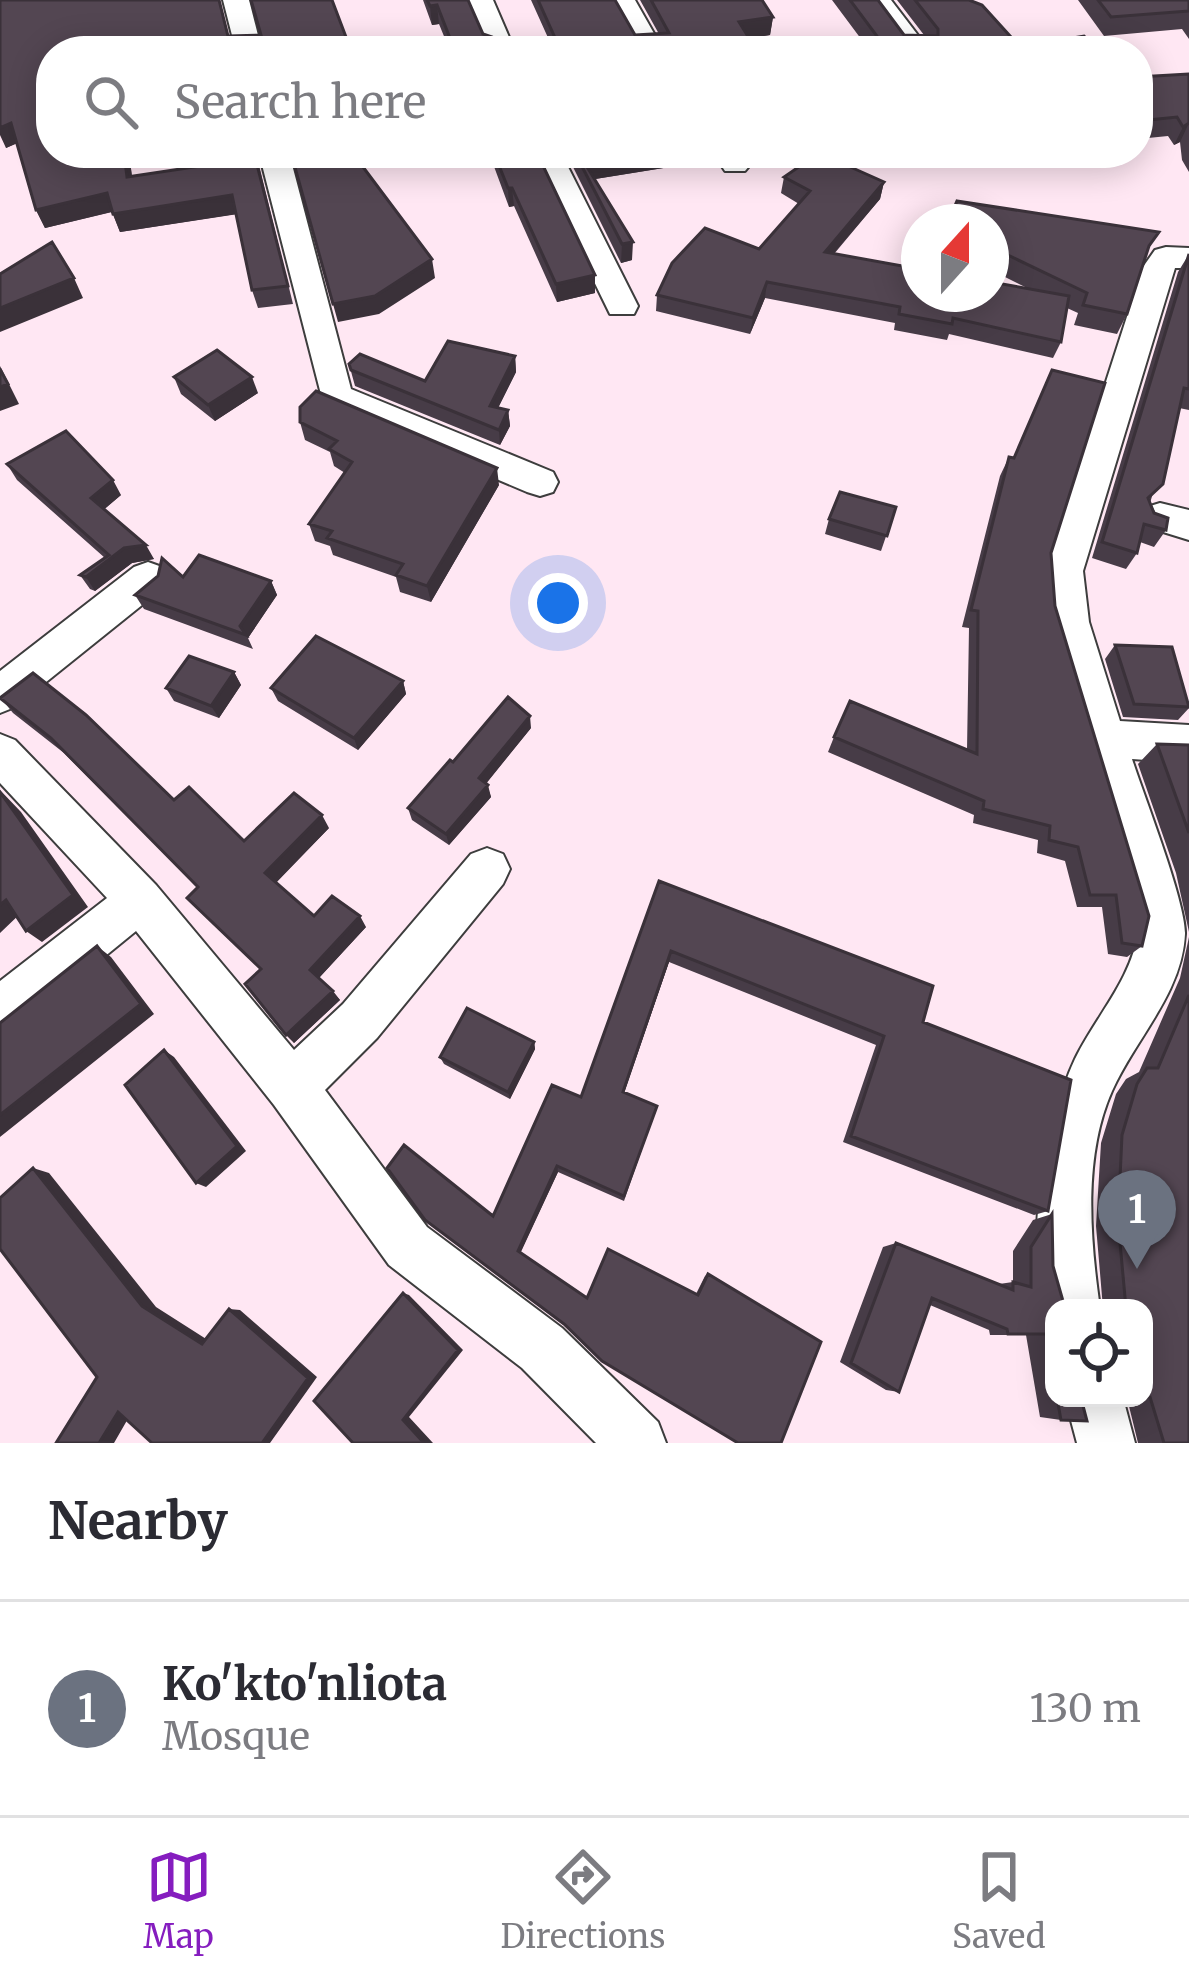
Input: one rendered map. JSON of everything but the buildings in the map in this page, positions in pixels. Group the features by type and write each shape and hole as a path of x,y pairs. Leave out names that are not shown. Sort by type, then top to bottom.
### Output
{"street":[{"path":"236,0 245,36"},
{"path":"480,0 496,36"},
{"path":"622,0 642,36"},
{"path":"878,0 906,36"},
{"path":"278,168 336,398 539,482"},
{"path":"553,168 622,306"},
{"path":"1071,1299 1064,1252 1066,1187 1085,1094 1162,959 1162,928 1070,622 1064,571 1096,499 1159,267 1166,257 1189,258"},
{"path":"0,695 148,578"},
{"path":"1106,740 1189,744"},
{"path":"0,753 140,900 292,1087 408,1246 542,1348 637,1443"},
{"path":"292,1087 360,1021 487,869"},
{"path":"0,1011 140,900"},
{"path":"1096,1407 1106,1443"}],"place":[{"name":"Ko'kto'nliota","path":"1137,1269"}]}
